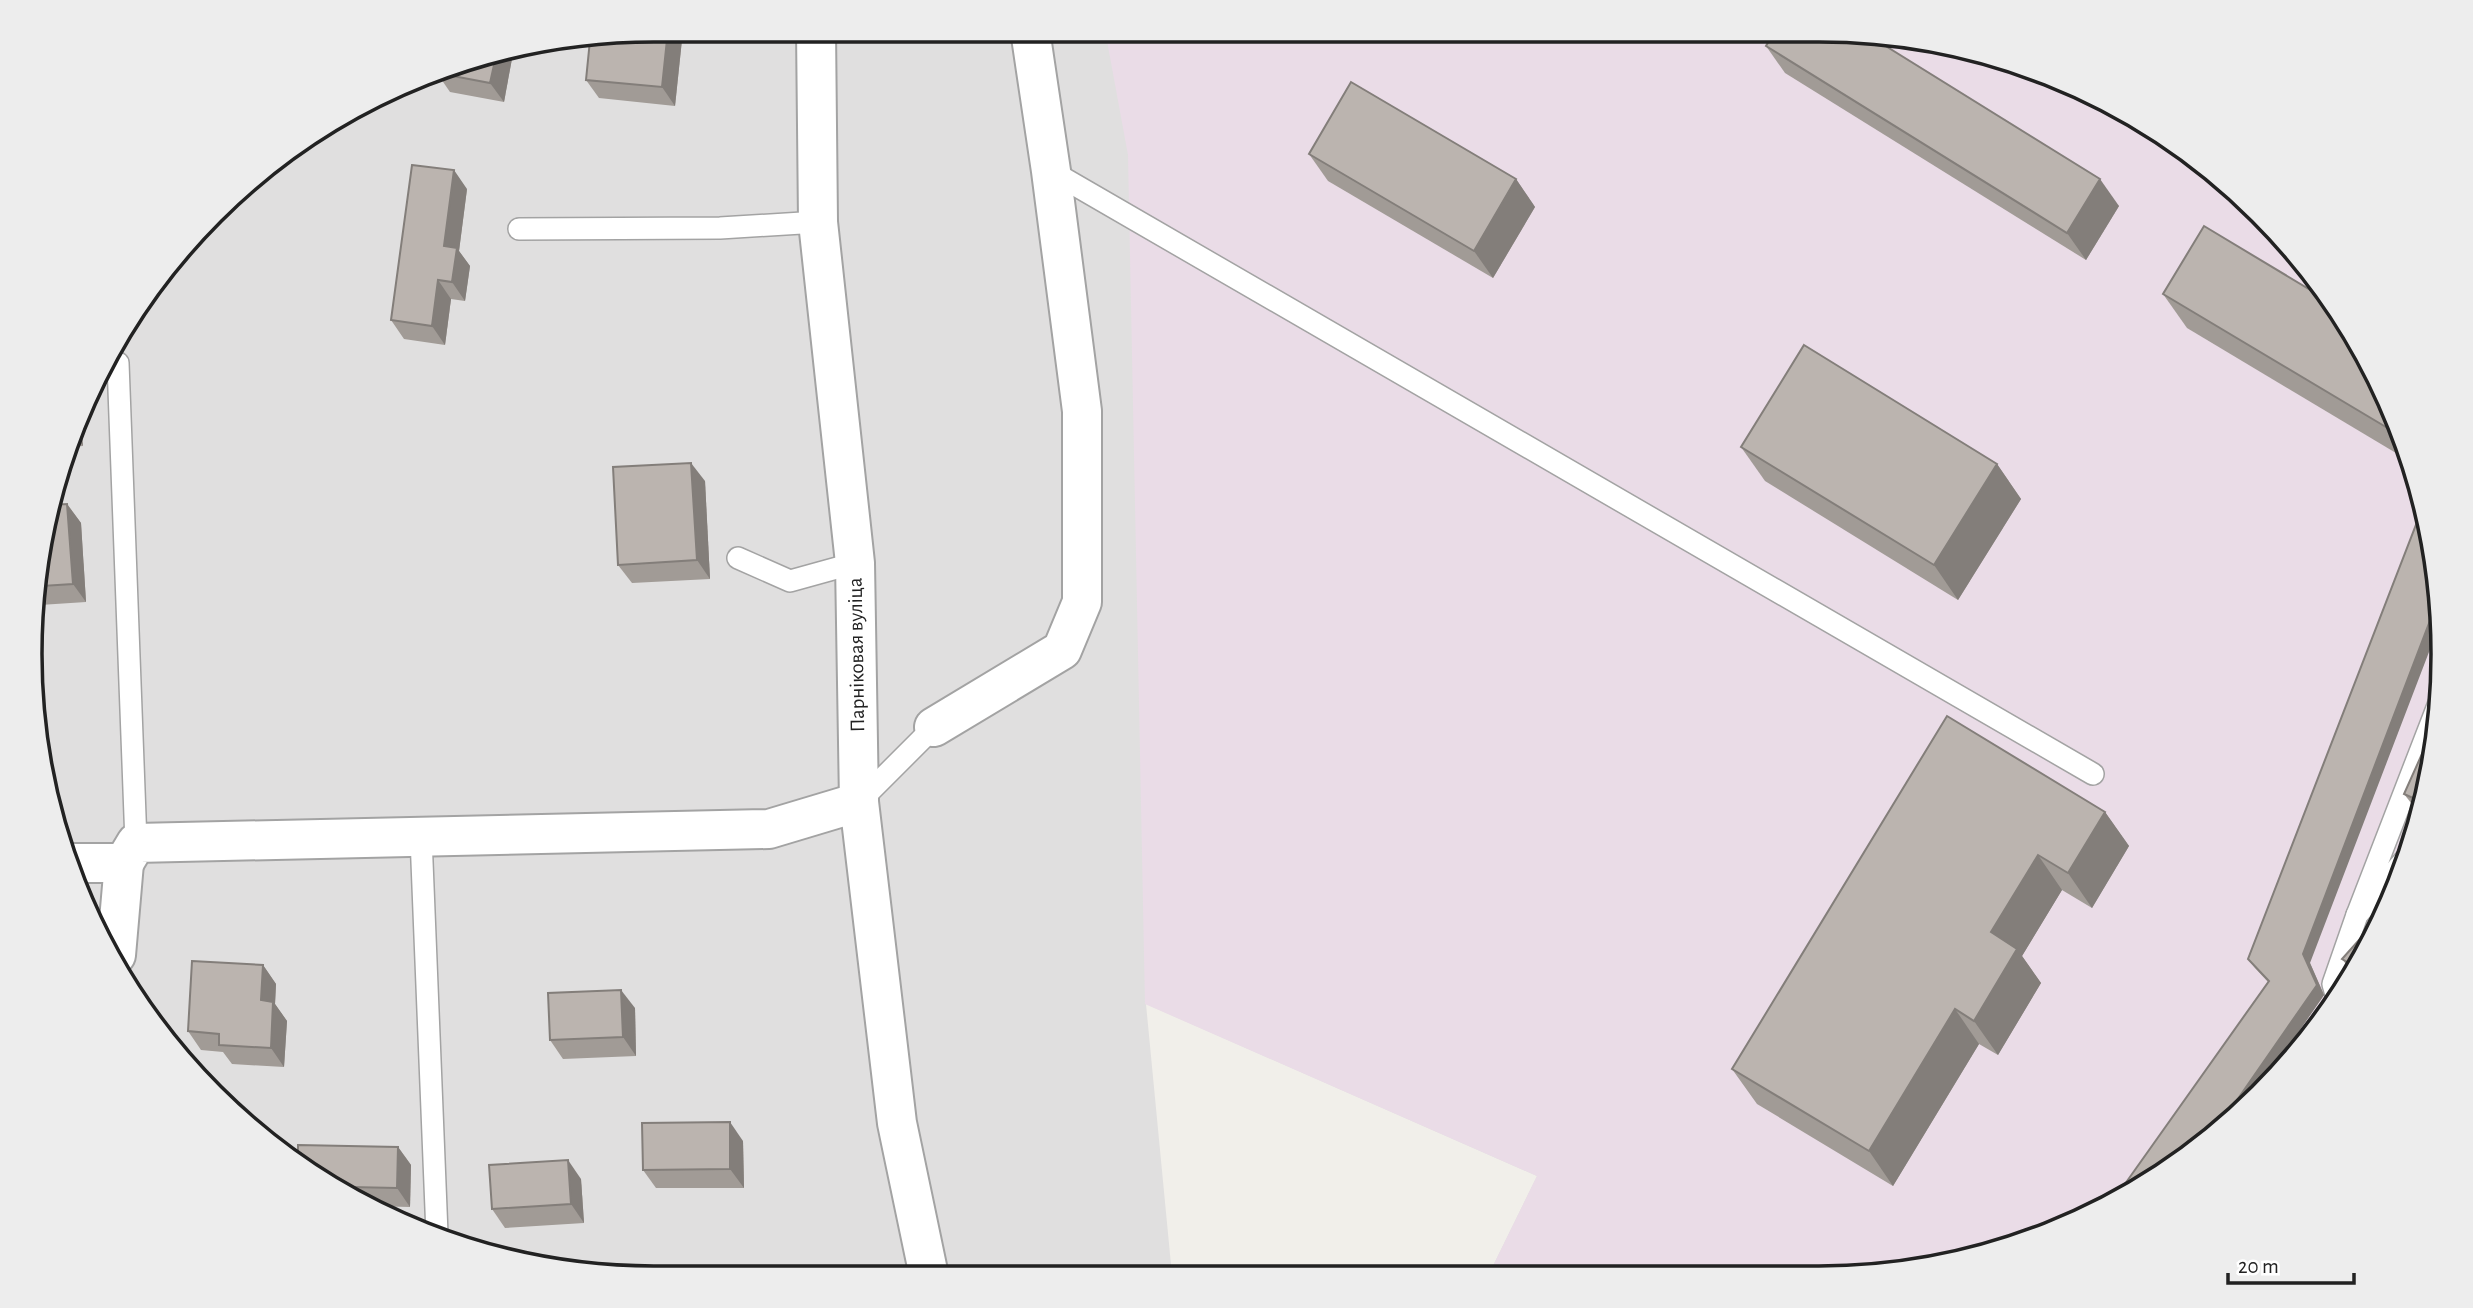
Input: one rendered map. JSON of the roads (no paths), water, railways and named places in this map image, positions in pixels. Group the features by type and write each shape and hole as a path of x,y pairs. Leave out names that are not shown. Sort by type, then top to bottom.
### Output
{"street":[{"name":"Парніковая вуліца","path":"816,42 818,222 855,563 859,802 897,1123 927,1266"},
{"path":"934,727 1062,650 1082,602 1082,411 1032,42"},
{"path":"78,862 130,853 421,837 769,830 859,802"},
{"path":"117,947 130,853"}],"lane":[{"path":"1051,171 2093,774"},
{"path":"519,229 720,228 818,222"},
{"path":"118,363 130,853"},
{"path":"738,558 790,581 855,563"},
{"path":"859,802 934,727"},
{"path":"2333,985 2357,915 2425,739"},
{"path":"421,837 437,1226"},
{"path":"2357,915 2387,880"}]}
